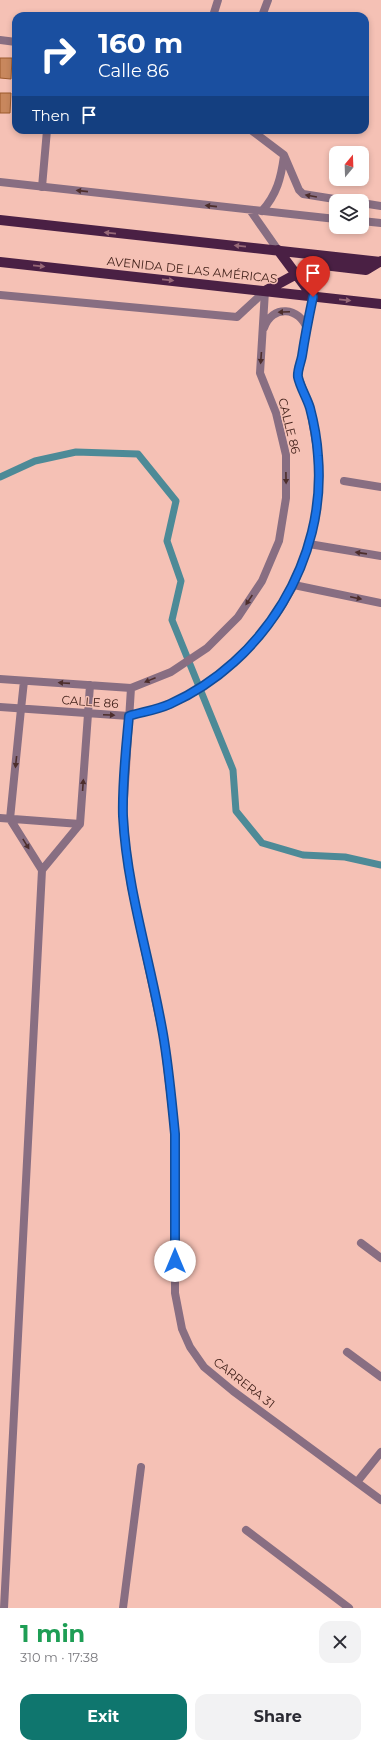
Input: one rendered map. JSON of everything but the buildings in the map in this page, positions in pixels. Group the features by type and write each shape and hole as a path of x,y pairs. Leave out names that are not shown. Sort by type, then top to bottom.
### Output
{"main road":[{"path":"0,220 381,262"},
{"path":"278,250 313,297"},
{"name":"AVENIDA DE LAS AMÉRICAS","path":"0,262 381,304"},
{"path":"265,291 315,264 366,270 381,262"}],"street":[{"path":"214,12 218,0"},
{"path":"264,12 268,0"},
{"path":"0,40 12,42"},
{"path":"42,187 46,134"},
{"path":"256,134 284,155 299,190 303,194 329,198"},
{"path":"262,211 276,192 280,181 284,155"},
{"path":"0,182 329,218"},
{"path":"369,204 381,206"},
{"path":"250,210 278,250"},
{"path":"369,222 381,223"},
{"path":"0,294 237,317 265,291"},
{"name":"CALLE 86","path":"0,679 131,688 171,672 207,648 238,617 262,581 278,541 286,498 286,455 276,413 260,373 264,331 265,291"},
{"name":"CALLE 86","path":"0,707 129,716 169,705 196,691 226,670 263,632 280,609 294,584 309,544 316,515 319,487 318,455 310,408 298,376 313,297"},
{"name":"CALLE 86","path":"264,331 271,316 282,311 293,312 298,315 307,329"},
{"path":"344,481 381,487"},
{"path":"309,544 381,556"},
{"path":"294,584 381,603"},
{"path":"4,1608 42,870 10,819 24,681"},
{"path":"42,870 80,824 90,685"},
{"name":"CARRERA 31","path":"131,688 125,761 123,815 131,886 164,1040 174,1118 175,1293 182,1329 190,1347 204,1367 233,1391 381,1500"},
{"path":"0,818 80,824"},
{"path":"361,1243 381,1258"},
{"path":"347,1352 381,1377"},
{"path":"357,1482 381,1452"},
{"path":"122,1608 141,1467"},
{"path":"246,1530 349,1608"}],"waterway":[{"path":"0,477 35,461 76,452 138,454 176,501 167,541 181,581 172,620 233,770 236,811 262,843 303,855 345,857 381,865"}],"route":[{"path":"175,1261 174,1118 164,1040 131,886 123,815 125,761 129,716 169,705 196,691 226,670 263,632 280,609 294,584 309,544 316,515 319,487 318,455 310,408 298,376 313,297"}]}
